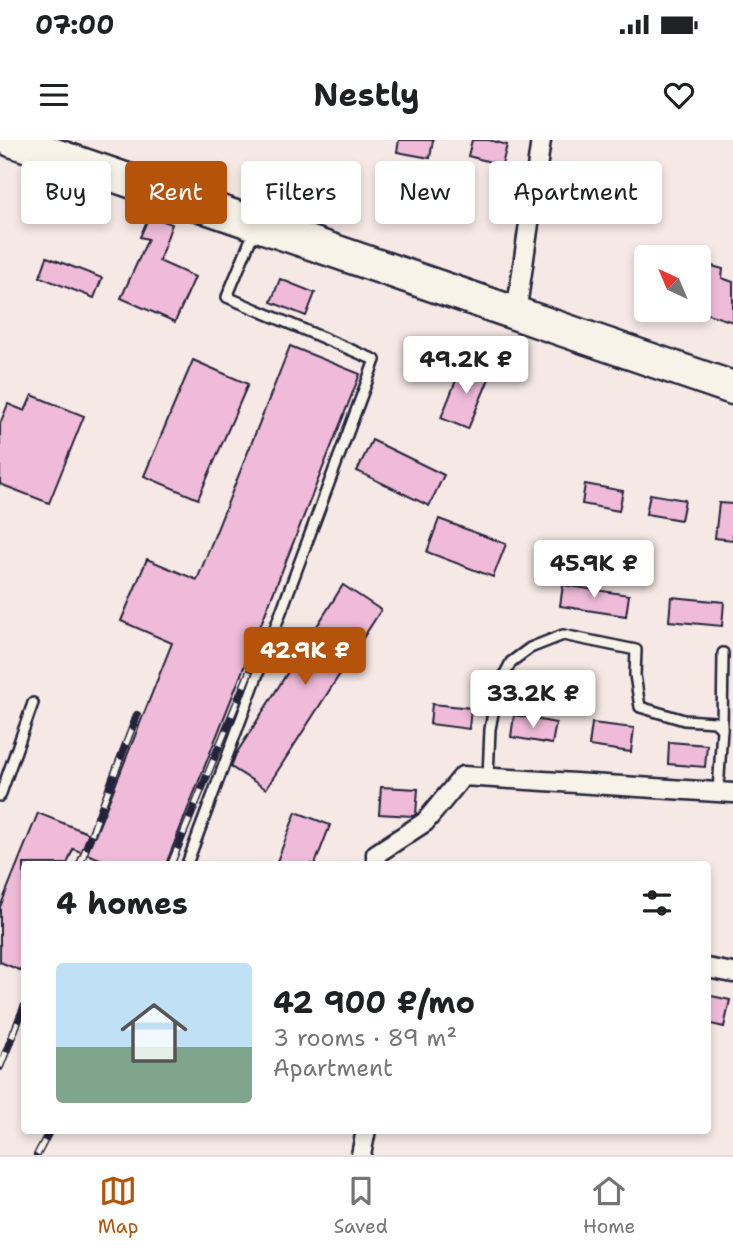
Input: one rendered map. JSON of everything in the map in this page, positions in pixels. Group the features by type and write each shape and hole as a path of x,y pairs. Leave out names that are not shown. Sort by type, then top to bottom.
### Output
{"highway":[{"path":"11,140 241,219"},
{"path":"257,224 733,388"}],"street":[{"path":"516,314 541,140"},
{"path":"376,861 376,853 425,822 463,776 726,792"},
{"path":"711,969 733,973"},
{"path":"361,1155 365,1134"}],"lane":[{"path":"188,861 375,360 227,298 257,224"},
{"path":"488,777 490,729 498,687 511,662 530,648 563,635 636,650 635,675 640,707 684,720 715,722 722,729"},
{"path":"723,653 722,729 726,792"},
{"path":"0,796 33,703"}],"building":[{"path":"399,140 433,140 430,158 397,152"},
{"path":"472,140 489,140 507,145 503,161 489,162 468,156"},
{"path":"146,224 172,224 159,261 195,277 175,322 121,298 148,239 140,237"},
{"path":"47,257 102,278 94,298 40,277"},
{"path":"711,266 723,269 722,278 733,282 733,322 711,315"},
{"path":"280,279 315,293 306,316 271,302"},
{"path":"290,346 360,374 167,861 106,861 73,849 68,861 21,861 21,971 0,962 0,907 38,813 95,836 172,643 121,621 147,559 197,580"},
{"path":"193,360 248,384 198,499 144,476"},
{"path":"463,363 491,374 468,429 441,418"},
{"path":"32,395 84,416 49,503 0,484 0,424 8,404 25,411"},
{"path":"372,440 444,475 429,506 357,471"},
{"path":"585,484 623,491 619,511 582,504"},
{"path":"650,494 685,500 681,520 646,514"},
{"path":"719,503 733,504 733,540 715,538"},
{"path":"439,519 506,544 493,577 427,552"},
{"path":"343,585 381,610 266,789 231,767 236,754"},
{"path":"563,585 629,595 626,616 560,606"},
{"path":"671,597 724,602 722,626 669,621"},
{"path":"432,704 471,708 469,729 430,724"},
{"path":"514,715 556,723 552,744 511,737"},
{"path":"592,723 634,728 631,752 589,746"},
{"path":"669,742 707,745 705,767 668,764"},
{"path":"381,787 418,789 416,814 379,814"},
{"path":"296,812 330,825 316,861 277,861"},
{"path":"711,996 730,1000 724,1027 711,1024"}],"railway":[{"path":"172,861 260,646"},
{"path":"81,861 137,715"},
{"path":"0,1067 21,1014"},
{"path":"37,1155 48,1134"}]}
